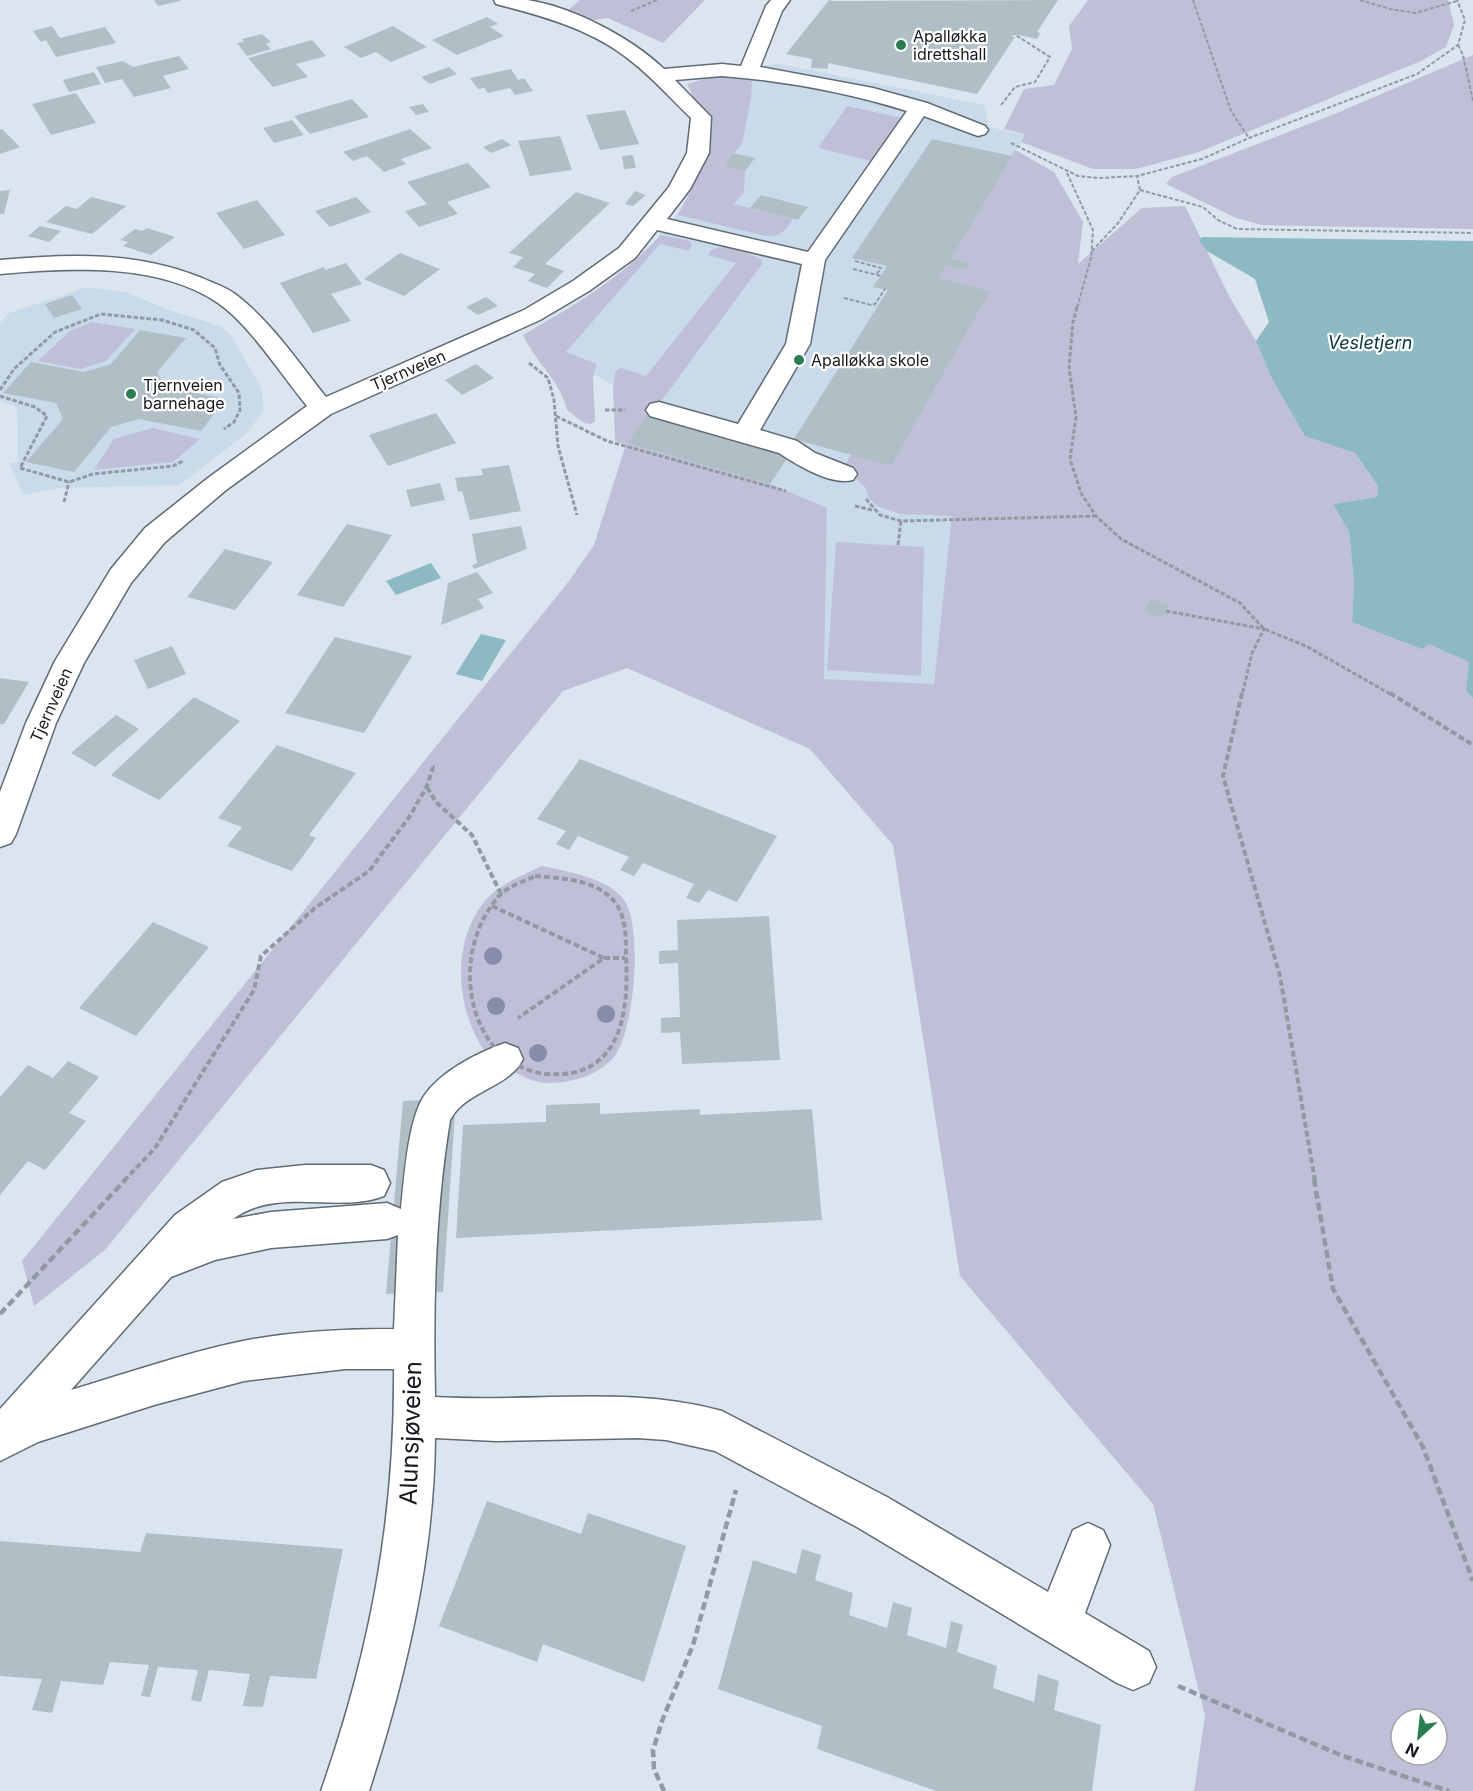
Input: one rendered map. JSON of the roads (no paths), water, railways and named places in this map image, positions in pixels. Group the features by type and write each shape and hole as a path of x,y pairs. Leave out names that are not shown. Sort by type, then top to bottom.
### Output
{"street":[{"name":"Tjernveien","path":"0,834 40,723 70,661 93,620 137,555 171,520 322,408 532,315 581,286 627,252 679,189 698,153 701,117 637,56 560,15 503,0"},
{"path":"748,72 768,20 781,0"},
{"path":"658,75 722,70 848,88 920,107 954,118 980,130"},
{"path":"745,434 798,344 814,260 920,107"},
{"path":"652,222 706,244 814,260"},
{"path":"0,267 65,261 130,266 170,273 203,287 226,298 251,321 322,408"},
{"path":"659,410 788,447 806,459 844,474"},
{"path":"414,1349 415,1281 424,1168 434,1111 497,1044"},
{"path":"1,1439 189,1228 235,1195 257,1188 305,1183 371,1182"},
{"path":"156,1264 215,1241 271,1230 387,1221"},
{"name":"Alunsjøveien","path":"1,1439 29,1424 154,1385 244,1361 345,1349 414,1349 413,1470 406,1546 390,1639 362,1743 345,1791"},
{"path":"413,1416 495,1420 667,1418 722,1432 872,1512 1133,1667"},
{"path":"1059,1622 1088,1545"}],"water":[{"name":"Vesletjern","path":"1202,237 1473,241 1473,698 1466,691 1469,662 1429,644 1422,649 1352,622 1354,582 1349,532 1333,504 1377,497 1378,486 1355,453 1305,436 1271,377 1256,341 1269,322 1255,279 1207,251 1199,240"},
{"path":"431,563 441,578 396,595 386,581"},
{"path":"481,634 506,640 482,681 456,674"}],"place":[{"name":"Apalløkka idrettshall","path":"901,45"},
{"name":"Apalløkka skole","path":"799,360"},
{"name":"Tjernveien barnehage","path":"131,394"}]}
